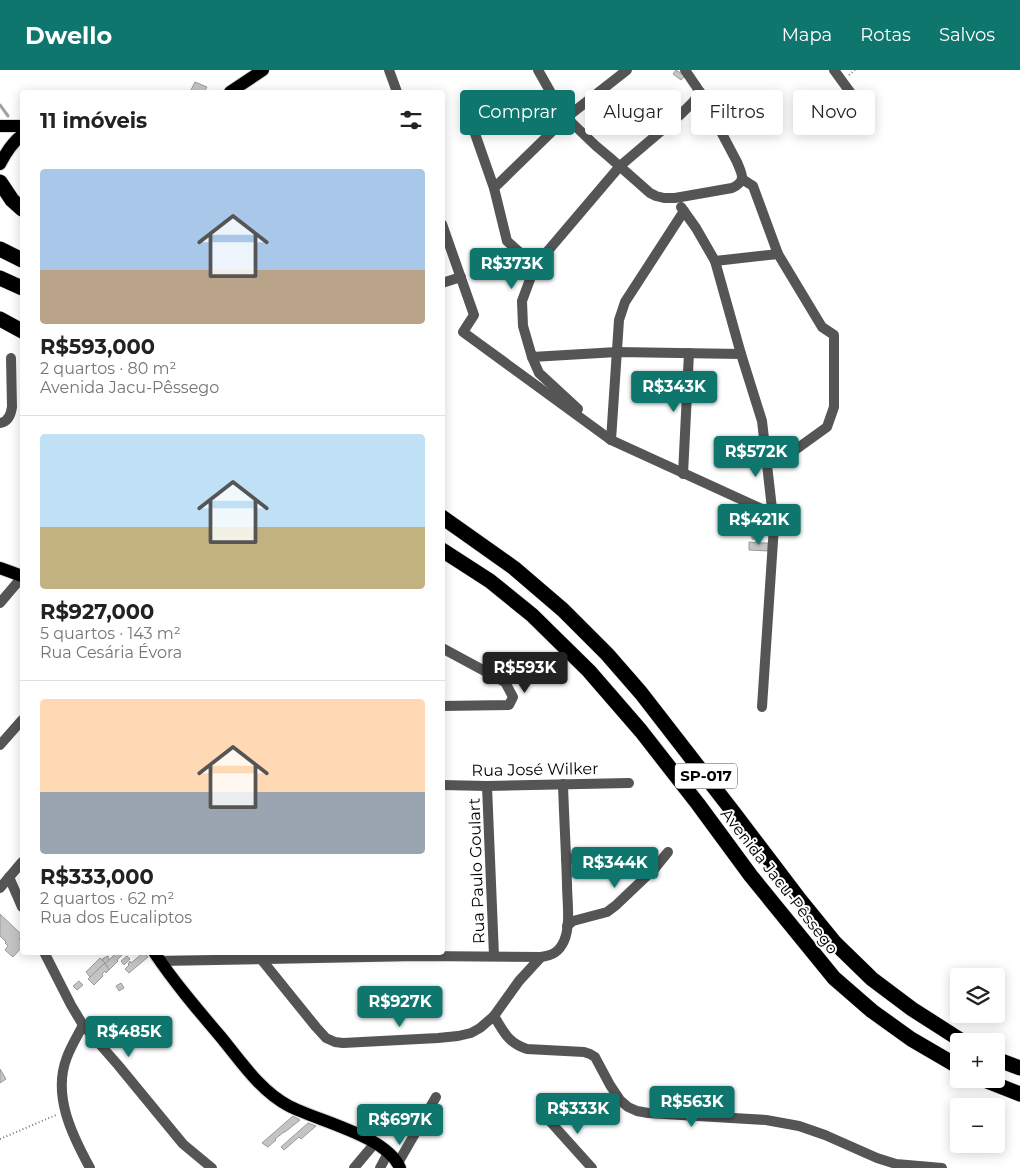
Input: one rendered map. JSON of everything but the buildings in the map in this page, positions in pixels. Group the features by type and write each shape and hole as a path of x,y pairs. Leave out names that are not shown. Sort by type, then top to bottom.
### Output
{"highway":[{"path":"0,182 12,200 20,207"},
{"path":"0,249 20,259"},
{"path":"0,278 20,287"},
{"path":"0,318 20,330"},
{"name":"Avenida Jacu-Pêssego","path":"445,519 514,568 563,610 641,693 800,900 841,949 872,979 912,1009 950,1033"},
{"name":"Avenida Jacu-Pêssego","path":"445,552 490,581 532,614 589,671 641,731 751,876 834,978 872,1011 911,1039 950,1062"},
{"path":"445,560 470,568"},
{"path":"1005,1062 1020,1068"},
{"path":"1005,1088 1020,1094"}],"main road":[{"path":"233,90 263,70"},
{"path":"0,126 20,126"},
{"path":"0,164 8,149 20,136"},
{"path":"0,568 20,576"},
{"path":"157,957 187,996 270,1093 288,1106 375,1143 388,1153 399,1166"}],"street":[{"path":"389,70 396,90"},
{"path":"538,70 549,90"},
{"path":"575,111 627,70"},
{"path":"685,70 699,90"},
{"path":"834,70 848,90"},
{"path":"611,440 539,373 523,326 522,301 535,266 620,166 691,104"},
{"path":"575,125 596,146 650,193 656,196 675,198 732,188 740,183 742,179"},
{"path":"475,135 494,188 508,241 535,266"},
{"path":"494,188 548,135"},
{"path":"723,135 737,162 742,179 752,186 778,254 822,327 834,335 834,407 827,427 784,458 767,462"},
{"path":"675,198 696,228 715,261 762,421 774,526 762,707"},
{"path":"611,440 619,320 625,302 684,210"},
{"path":"445,232 474,315 463,332 611,440 773,514"},
{"path":"715,261 778,254"},
{"path":"445,282 461,277"},
{"path":"532,357 617,352 741,354"},
{"path":"683,474 689,354"},
{"path":"0,423 3,423 11,414 11,358"},
{"path":"0,604 20,579"},
{"path":"445,650 505,682 513,697 509,705 445,706"},
{"path":"0,745 20,722"},
{"name":"Rua José Wilker","path":"445,785 629,783"},
{"path":"445,955 541,957 556,953 561,947 567,934 563,784"},
{"name":"Rua Paulo Goulart","path":"487,786 494,956"},
{"path":"567,926 573,921 607,912 655,868 668,852"},
{"path":"566,859 616,857 633,859 655,868"},
{"path":"0,888 20,864"},
{"path":"9,878 20,903"},
{"path":"46,955 83,1025 183,1144 212,1168"},
{"path":"157,957 261,959 387,955"},
{"path":"261,959 326,1038 343,1044 438,1038 471,1033 494,1016 541,957"},
{"path":"494,1016 507,1037 512,1042 526,1049 584,1052 595,1057 620,1100 628,1107 637,1111 766,1120 799,1126 896,1164 942,1168"},
{"path":"83,1025 67,1057 62,1075 62,1094 65,1111 78,1146 90,1168"},
{"path":"399,1166 436,1097"},
{"path":"546,1118 592,1168"},
{"path":"354,1168 375,1143"},
{"path":"380,1168 388,1153"}],"path":[{"path":"0,1139 65,1111"}],"waterway":[{"path":"0,105 8,116"}]}
